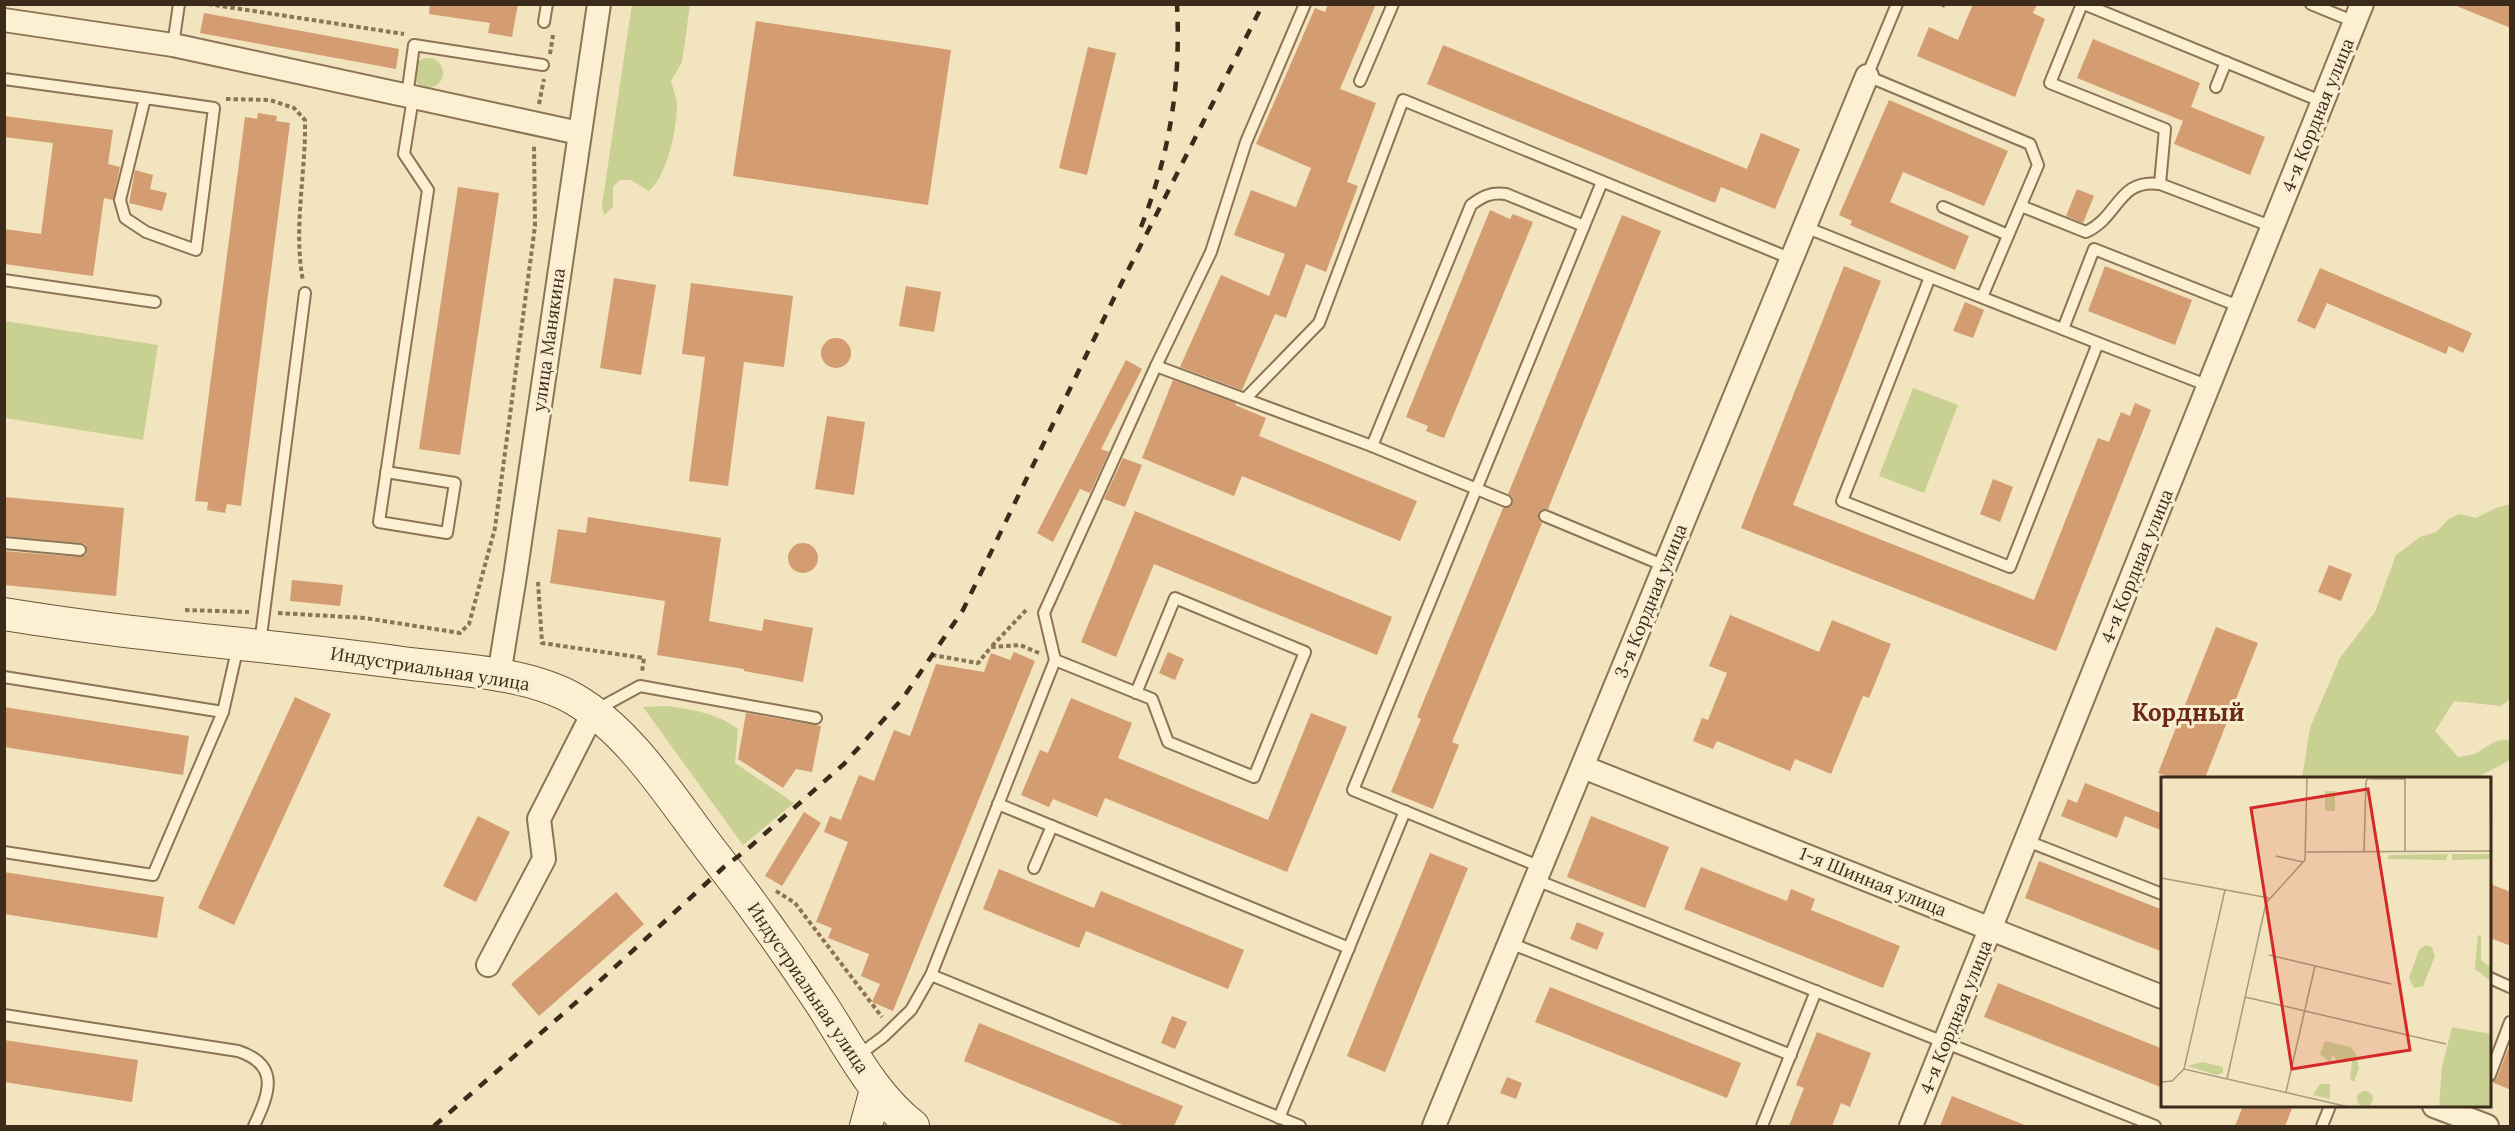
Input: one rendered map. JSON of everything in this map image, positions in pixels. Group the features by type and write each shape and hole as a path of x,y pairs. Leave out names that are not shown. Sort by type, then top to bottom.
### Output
{"main road":[{"name":"Индустриальная улица","path":"4,614 76,626 249,644 499,675 572,697 594,711 621,734 724,867 802,976 876,1090 896,1113 913,1126"},
{"path":"866,1126 876,1090"}],"street":[{"name":"улица Манякина","path":"499,675 599,4"},
{"name":"4-я Кордная улица","path":"1911,1126 2028,841 2358,13"},
{"path":"4,20 173,45 579,133"},
{"name":"3-я Кордная улица","path":"1434,1126 1867,76"},
{"path":"488,965 544,859 539,819 594,711"},
{"name":"1-я Шинная улица","path":"1583,767 2161,996"},
{"path":"2437,1107 2476,1122"}],"lane":[{"path":"173,45 180,4"},
{"path":"547,4 549,23"},
{"path":"856,1057 892,1029 911,1010 931,975 1055,660 1044,613 1156,366 1211,252 1246,142 1305,4"},
{"path":"1360,81 1393,4"},
{"path":"1897,4 1867,76 2030,144 2038,165 1982,297"},
{"path":"2160,184 2164,129 2050,82 2083,4 2323,102"},
{"path":"2311,4 2358,13"},
{"path":"386,472 454,483 447,532 379,522 386,472 428,190 404,154 414,45 546,61"},
{"path":"2217,87 2226,62"},
{"path":"4,79 146,98 214,108 196,250 146,232 125,218 120,200 146,98"},
{"path":"1245,399 1319,323 1403,100 1792,259"},
{"path":"1602,182 1353,790 1405,811 1538,874 1816,992 2155,1126"},
{"path":"2020,206 2086,232 2099,226 2132,186 2146,182 2160,184 2273,227"},
{"path":"1372,446 1471,205 1482,196 1493,193 1506,194 1584,226"},
{"path":"1943,207 2008,235"},
{"path":"1805,227 2209,386"},
{"path":"2063,329 2094,249 2241,307 2238,313"},
{"path":"1930,277 1842,501 1863,510 2010,567 2098,343"},
{"path":"4,280 155,302"},
{"path":"4,852 153,875 264,612 305,293"},
{"path":"1156,366 1372,446 1506,501"},
{"path":"1545,516 1665,566"},
{"path":"4,543 80,550"},
{"path":"1055,660 1136,693 1152,699 1168,742 1254,777 1305,652 1175,598 1136,693"},
{"path":"4,677 223,711"},
{"path":"594,711 640,687 816,718"},
{"path":"998,804 1349,948"},
{"path":"1279,1118 1405,811"},
{"path":"1034,868 1052,826"},
{"path":"2028,841 2161,893"},
{"path":"1510,943 1791,1055"},
{"path":"931,975 1300,1126"},
{"path":"2491,978 2511,987"},
{"path":"1762,1126 1816,992"},
{"path":"4,1015 238,1051 253,1056 264,1066 268,1084 264,1105 254,1126"},
{"path":"2491,1072 2511,1022"},
{"path":"2322,1126 2330,1107"}],"path":[{"path":"208,4 408,35"},
{"path":"1941,4 1947,7"},
{"path":"546,61 549,23"},
{"path":"264,612 364,618 460,633 470,624 495,528 535,226 534,124 544,79"},
{"path":"214,108 227,98 270,100 294,108 305,120 306,150 298,216 299,258 305,293"},
{"path":"515,576 537,579 542,643 644,658 640,687"},
{"path":"932,656 978,663 992,646 1020,645 1055,660"},
{"path":"772,888 795,903 892,1029"}],"green space":[{"path":"632,4 690,5 682,62 671,81 677,102 677,115 666,164 655,184 649,191 631,180 620,180 613,187 613,207 604,215 602,205"},
{"path":"428,58 434,59 442,67 442,79 434,87 428,88 422,87 414,79 413,73 414,67 422,59"},
{"path":"4,321 158,345 143,440 5,418"},
{"path":"1913,388 1958,405 1924,493 1879,476"},
{"path":"2510,504 2510,699 2501,706 2454,701 2435,731 2458,757 2476,753 2497,741 2510,740 2510,760 2478,777 2302,777 2310,728 2340,658 2375,612 2396,555 2420,537 2436,532 2449,519 2459,514 2476,518"},
{"path":"667,706 713,716 738,729 735,763 794,803 743,845 643,707"}],"building":[{"path":"430,4 518,4 512,37 488,33 490,23 429,14"},
{"path":"1328,4 1376,4 1340,89 1376,103 1347,182 1358,186 1326,272 1306,264 1286,318 1275,314 1242,390 1180,367 1221,275 1269,296 1285,254 1234,235 1251,190 1296,207 1311,168 1256,144 1315,8 1325,12"},
{"path":"1973,4 2037,4 2033,13 2045,19 2015,97 1917,56 1929,27 1958,40"},
{"path":"2511,4 2511,28 2454,5"},
{"path":"204,13 399,49 396,69 200,33"},
{"path":"756,21 951,50 928,205 733,176"},
{"path":"2093,39 2200,83 2191,107 2265,137 2250,175 2174,144 2183,121 2077,78"},
{"path":"1443,45 1747,169 1761,133 1800,149 1775,209 1721,187 1715,203 1427,84"},
{"path":"1088,47 1116,53 1087,175 1059,168"},
{"path":"1889,100 2008,151 1984,206 1903,172 1890,202 1969,236 1955,270 1850,225 1852,221 1839,215"},
{"path":"258,113 277,116 276,121 290,123 241,506 227,504 225,513 207,510 208,502 195,501 245,117 257,119"},
{"path":"4,116 113,130 108,164 120,167 113,200 104,198 93,276 4,264 4,229 41,234 53,143 4,137"},
{"path":"135,170 153,175 150,189 167,193 162,211 129,203"},
{"path":"458,187 499,193 460,455 419,449"},
{"path":"2077,189 2094,196 2083,223 2066,216"},
{"path":"1490,210 1510,219 1513,214 1533,222 1444,438 1426,431 1428,426 1406,417"},
{"path":"1622,215 1661,231 1548,509 1541,510 1538,514 1542,523 1452,742 1459,745 1433,809 1391,792 1421,719 1417,717 1503,508 1510,507 1513,503 1512,497 1508,494"},
{"path":"1844,266 1881,281 1793,505 2034,600 2098,438 2109,442 2121,412 2130,416 2135,403 2151,410 2056,651 1741,528"},
{"path":"2105,266 2192,300 2175,345 2088,311"},
{"path":"2320,268 2472,333 2463,353 2449,346 2446,354 2327,303 2315,329 2297,321"},
{"path":"614,278 656,285 641,375 600,368"},
{"path":"691,283 793,296 784,367 744,362 728,486 689,481 705,357 682,354"},
{"path":"906,286 941,292 934,332 899,326"},
{"path":"1965,302 1984,310 1973,338 1953,331"},
{"path":"836,338 847,342 851,353 847,364 836,368 825,364 821,353 825,342"},
{"path":"1126,360 1142,369 1101,449 1109,452 1090,493 1080,489 1053,542 1037,533"},
{"path":"1173,380 1236,403 1235,405 1266,418 1259,436 1417,501 1400,541 1242,476 1234,496 1142,458"},
{"path":"827,416 865,422 854,495 815,489"},
{"path":"1123,458 1142,465 1125,507 1104,499"},
{"path":"1993,479 2013,487 2000,522 1980,514"},
{"path":"4,497 124,508 116,596 4,585 4,551 79,557 86,555 87,550 85,544 81,543 4,536"},
{"path":"1135,511 1392,617 1377,655 1154,564 1116,657 1081,642"},
{"path":"588,517 721,538 709,621 762,631 764,619 813,628 803,682 744,671 744,669 657,655 665,601 550,583 558,529 586,533"},
{"path":"803,543 814,547 818,558 814,569 803,573 792,569 788,558 792,547"},
{"path":"2329,565 2352,574 2341,601 2318,592"},
{"path":"292,580 343,585 340,606 290,601"},
{"path":"1730,615 1819,652 1832,620 1891,644 1869,698 1863,696 1831,774 1795,759 1790,771 1717,741 1713,749 1693,741 1702,718 1708,720 1727,673 1709,666"},
{"path":"2216,627 2258,643 2205,777 2169,777 2158,773"},
{"path":"1014,652 1035,661 893,1011 872,1002 880,984 861,976 869,954 828,938 832,928 816,922 848,842 824,832 830,816 841,820 859,775 874,781 894,730 910,736 936,664 984,672 991,653 1010,660"},
{"path":"1168,652 1184,659 1175,680 1159,673"},
{"path":"295,697 331,714 234,925 198,908"},
{"path":"1071,698 1132,723 1118,758 1268,820 1311,713 1347,727 1287,872 1105,798 1097,817 1053,799 1049,807 1021,795 1040,750 1048,753"},
{"path":"4,707 189,736 183,775 4,747"},
{"path":"746,713 821,726 812,772 796,769 783,788 738,759"},
{"path":"2085,783 2161,813 2161,830 2125,816 2117,838 2061,816 2068,799 2077,803"},
{"path":"804,812 821,823 782,886 765,876"},
{"path":"478,816 510,832 476,902 443,886"},
{"path":"1591,816 1669,847 1645,908 1567,877"},
{"path":"1430,853 1468,868 1385,1072 1347,1056"},
{"path":"2039,861 2161,909 2161,951 2025,898"},
{"path":"1701,867 1787,901 1791,889 1815,899 1811,910 1900,946 1883,988 1684,909"},
{"path":"999,869 1094,908 1101,891 1244,950 1228,989 1086,931 1079,948 983,909"},
{"path":"4,872 164,897 157,938 4,914"},
{"path":"2491,884 2511,892 2511,946 2491,938"},
{"path":"616,892 644,924 539,1016 511,984"},
{"path":"1577,922 1604,933 1597,950 1570,939"},
{"path":"1998,983 2161,1048 2161,1087 1984,1017"},
{"path":"1550,987 1741,1063 1727,1098 1535,1022"},
{"path":"1172,1016 1187,1022 1175,1049 1161,1043"},
{"path":"979,1023 1183,1106 1174,1126 1125,1126 964,1061"},
{"path":"1817,1032 1871,1053 1850,1107 1841,1103 1832,1126 1789,1126 1804,1088 1796,1085"},
{"path":"4,1040 138,1060 132,1102 4,1082"},
{"path":"2508,1049 2511,1050 2511,1090 2492,1082 2497,1078"},
{"path":"1507,1077 1522,1083 1516,1099 1500,1093"},
{"path":"1952,1096 2027,1126 1940,1126"},
{"path":"2243,1107 2293,1107 2285,1126 2235,1126"}],"railway":[{"path":"1141,227 1159,172 1171,118 1177,62 1177,4"},
{"path":"434,1126 580,999 724,867 844,764 903,698 963,610 1113,300 1263,4"}],"district":[{"name":"Кордный","path":"2188,713"}]}
